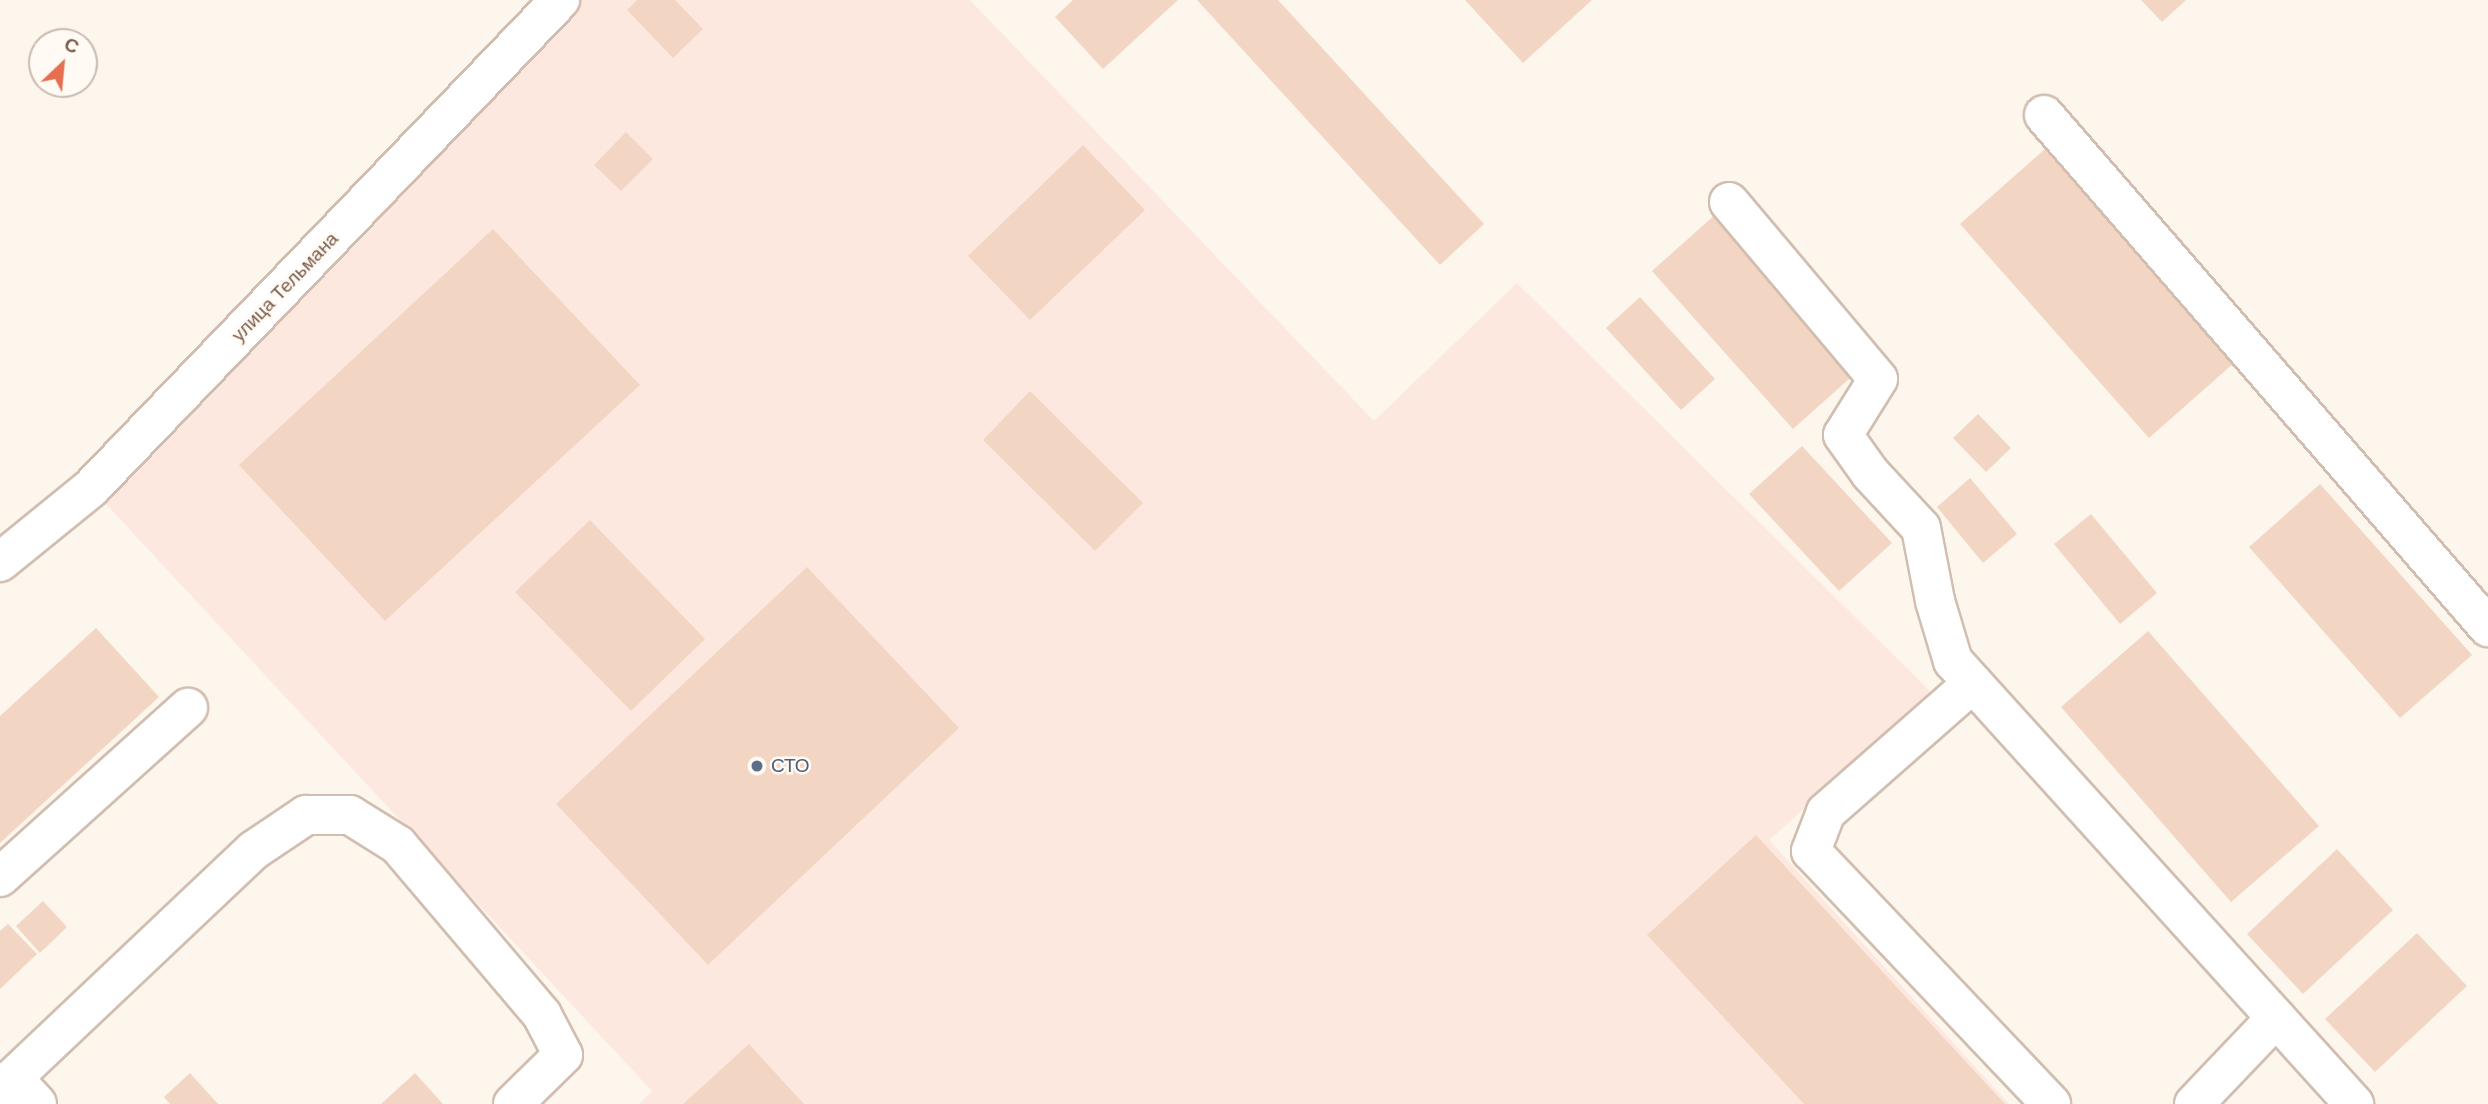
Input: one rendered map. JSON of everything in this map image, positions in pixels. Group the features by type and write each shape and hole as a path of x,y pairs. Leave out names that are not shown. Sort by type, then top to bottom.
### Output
{"street":[{"name":"улица Тельмана","path":"0,562 92,488 560,0"},
{"path":"2044,115 2488,627"},
{"path":"1729,202 1878,379 1843,435 1870,473 1921,528 1935,601 1953,661 2354,1104"},
{"path":"1973,683 1826,812 1811,850 2051,1104"},
{"path":"0,877 188,708"},
{"path":"17,1091 254,850 306,815 349,815 398,845 542,1016 563,1055 513,1104"},
{"path":"2194,1104 2276,1018"}],"shaded area":[{"path":"560,0 970,0 1374,421 1517,283 1933,694 1769,840 2009,1104 639,1104 652,1091 91,488"}],"building":[{"path":"637,0 675,0 703,29 673,58 627,10"},
{"path":"1073,0 1178,0 1103,69 1055,17"},
{"path":"1197,0 1278,0 1484,224 1440,265"},
{"path":"1465,0 1592,0 1523,63"},
{"path":"2141,0 2186,0 2162,22"},
{"path":"626,132 653,159 621,191 594,165"},
{"path":"1083,145 1145,210 1030,320 968,256"},
{"path":"2045,149 2234,363 2149,438 1960,224"},
{"path":"1717,213 1858,371 1793,429 1652,271"},
{"path":"493,229 640,385 385,621 239,465"},
{"path":"1640,297 1715,379 1681,410 1606,328"},
{"path":"1030,391 1143,503 1095,551 983,440"},
{"path":"1978,414 2011,448 1986,472 1953,438"},
{"path":"1802,446 1892,543 1839,591 1749,494"},
{"path":"1970,478 2017,534 1983,563 1937,507"},
{"path":"2320,484 2472,655 2400,718 2249,547"},
{"path":"2091,514 2157,593 2120,624 2054,544"},
{"path":"590,520 705,639 631,711 515,592"},
{"name":"СТО","path":"807,567 959,728 708,965 556,804"},
{"path":"96,628 159,697 0,843 0,716"},
{"path":"2148,631 2319,826 2231,902 2061,707"},
{"path":"1756,835 2005,1104 1804,1104 1647,935"},
{"path":"2337,849 2393,910 2303,994 2247,934"},
{"path":"43,901 67,927 40,953 16,926"},
{"path":"8,924 37,954 0,989 0,931"},
{"path":"2417,933 2467,986 2375,1072 2325,1019"},
{"path":"749,1044 804,1104 683,1104"},
{"path":"190,1073 218,1104 170,1104 164,1097"},
{"path":"415,1073 443,1104 381,1104"}],"place":[{"name":"СТО","path":"757,766"}]}
